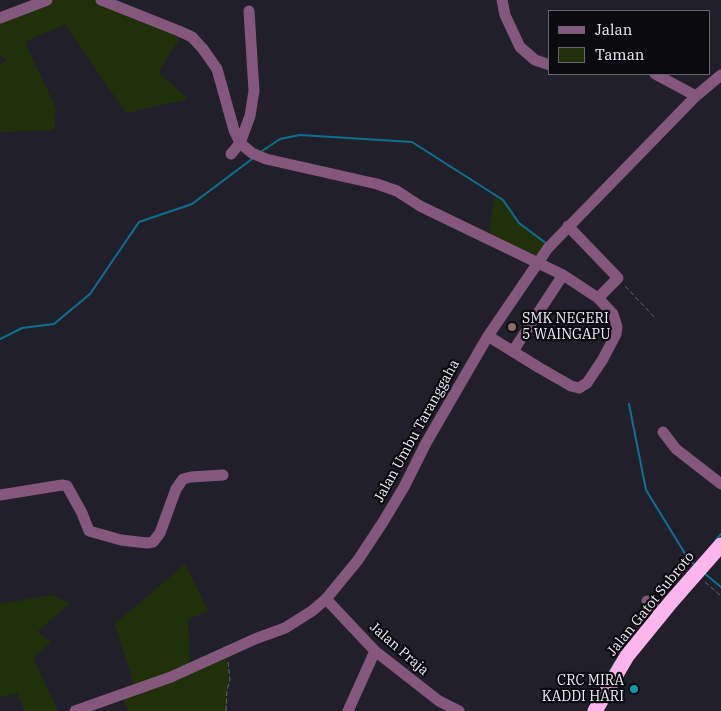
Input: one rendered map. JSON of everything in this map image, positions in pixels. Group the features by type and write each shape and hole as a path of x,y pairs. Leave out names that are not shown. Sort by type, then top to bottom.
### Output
{"highway":[{"name":"Jalan Gatot Subroto","path":"594,711 655,609 698,571 721,545"}],"street":[{"path":"0,18 47,0"},
{"path":"100,0 192,37 203,49 217,70 234,130 240,142 252,153 389,188 420,206 563,275 598,298 613,314 617,327 616,334 603,359 583,387 571,386 488,336"},
{"path":"502,0 505,15 520,47 535,60 548,64"},
{"path":"231,154 240,142 250,116 254,91 249,11"},
{"path":"657,75 696,96"},
{"name":"Jalan Umbu Taranggaha","path":"75,711 171,677 285,628 312,611 326,599 358,560 383,522 404,488 430,436 488,336 550,246 696,96 721,75"},
{"path":"568,226 618,278 598,298"},
{"path":"513,351 563,275"},
{"path":"663,432 676,449 721,484"},
{"path":"0,495 62,485 68,486 89,531 121,540 147,543 153,542 160,533 176,489 183,479 191,476 223,475"},
{"name":"Jalan Praja","path":"326,599 375,651 439,701 459,711"},
{"path":"348,711 375,651"}],"path":[{"path":"618,278 656,319"},
{"path":"698,571 721,596"},
{"path":"226,711 227,690 230,680 227,652"}],"green space":[{"path":"55,0 94,0 182,35 158,72 188,99 126,113 65,24 25,42 56,109 54,130 0,132 0,66 6,59 0,54 0,19"},
{"path":"495,195 503,200 519,223 550,246 539,261 489,233"},
{"path":"185,564 208,611 188,619 190,668 225,652 230,680 227,690 226,711 129,711 120,694 135,688 115,624"},
{"path":"52,595 70,603 37,632 51,642 33,658 58,711 25,711 17,693 0,697 0,604"}],"waterway":[{"path":"262,151 280,139 300,135 412,142 503,200 519,223 547,244"},
{"path":"0,339 22,328 54,324 90,294 139,222 192,204 252,159"},
{"path":"629,404 646,490 689,560 695,565"},
{"path":"716,540 721,534"},
{"path":"704,573 721,587"},
{"path":"607,676 616,661"}],"place":[{"name":"SMK NEGERI 5 WAINGAPU","path":"512,327"},
{"name":"CRC MIRA KADDI HARI","path":"634,689"}]}
